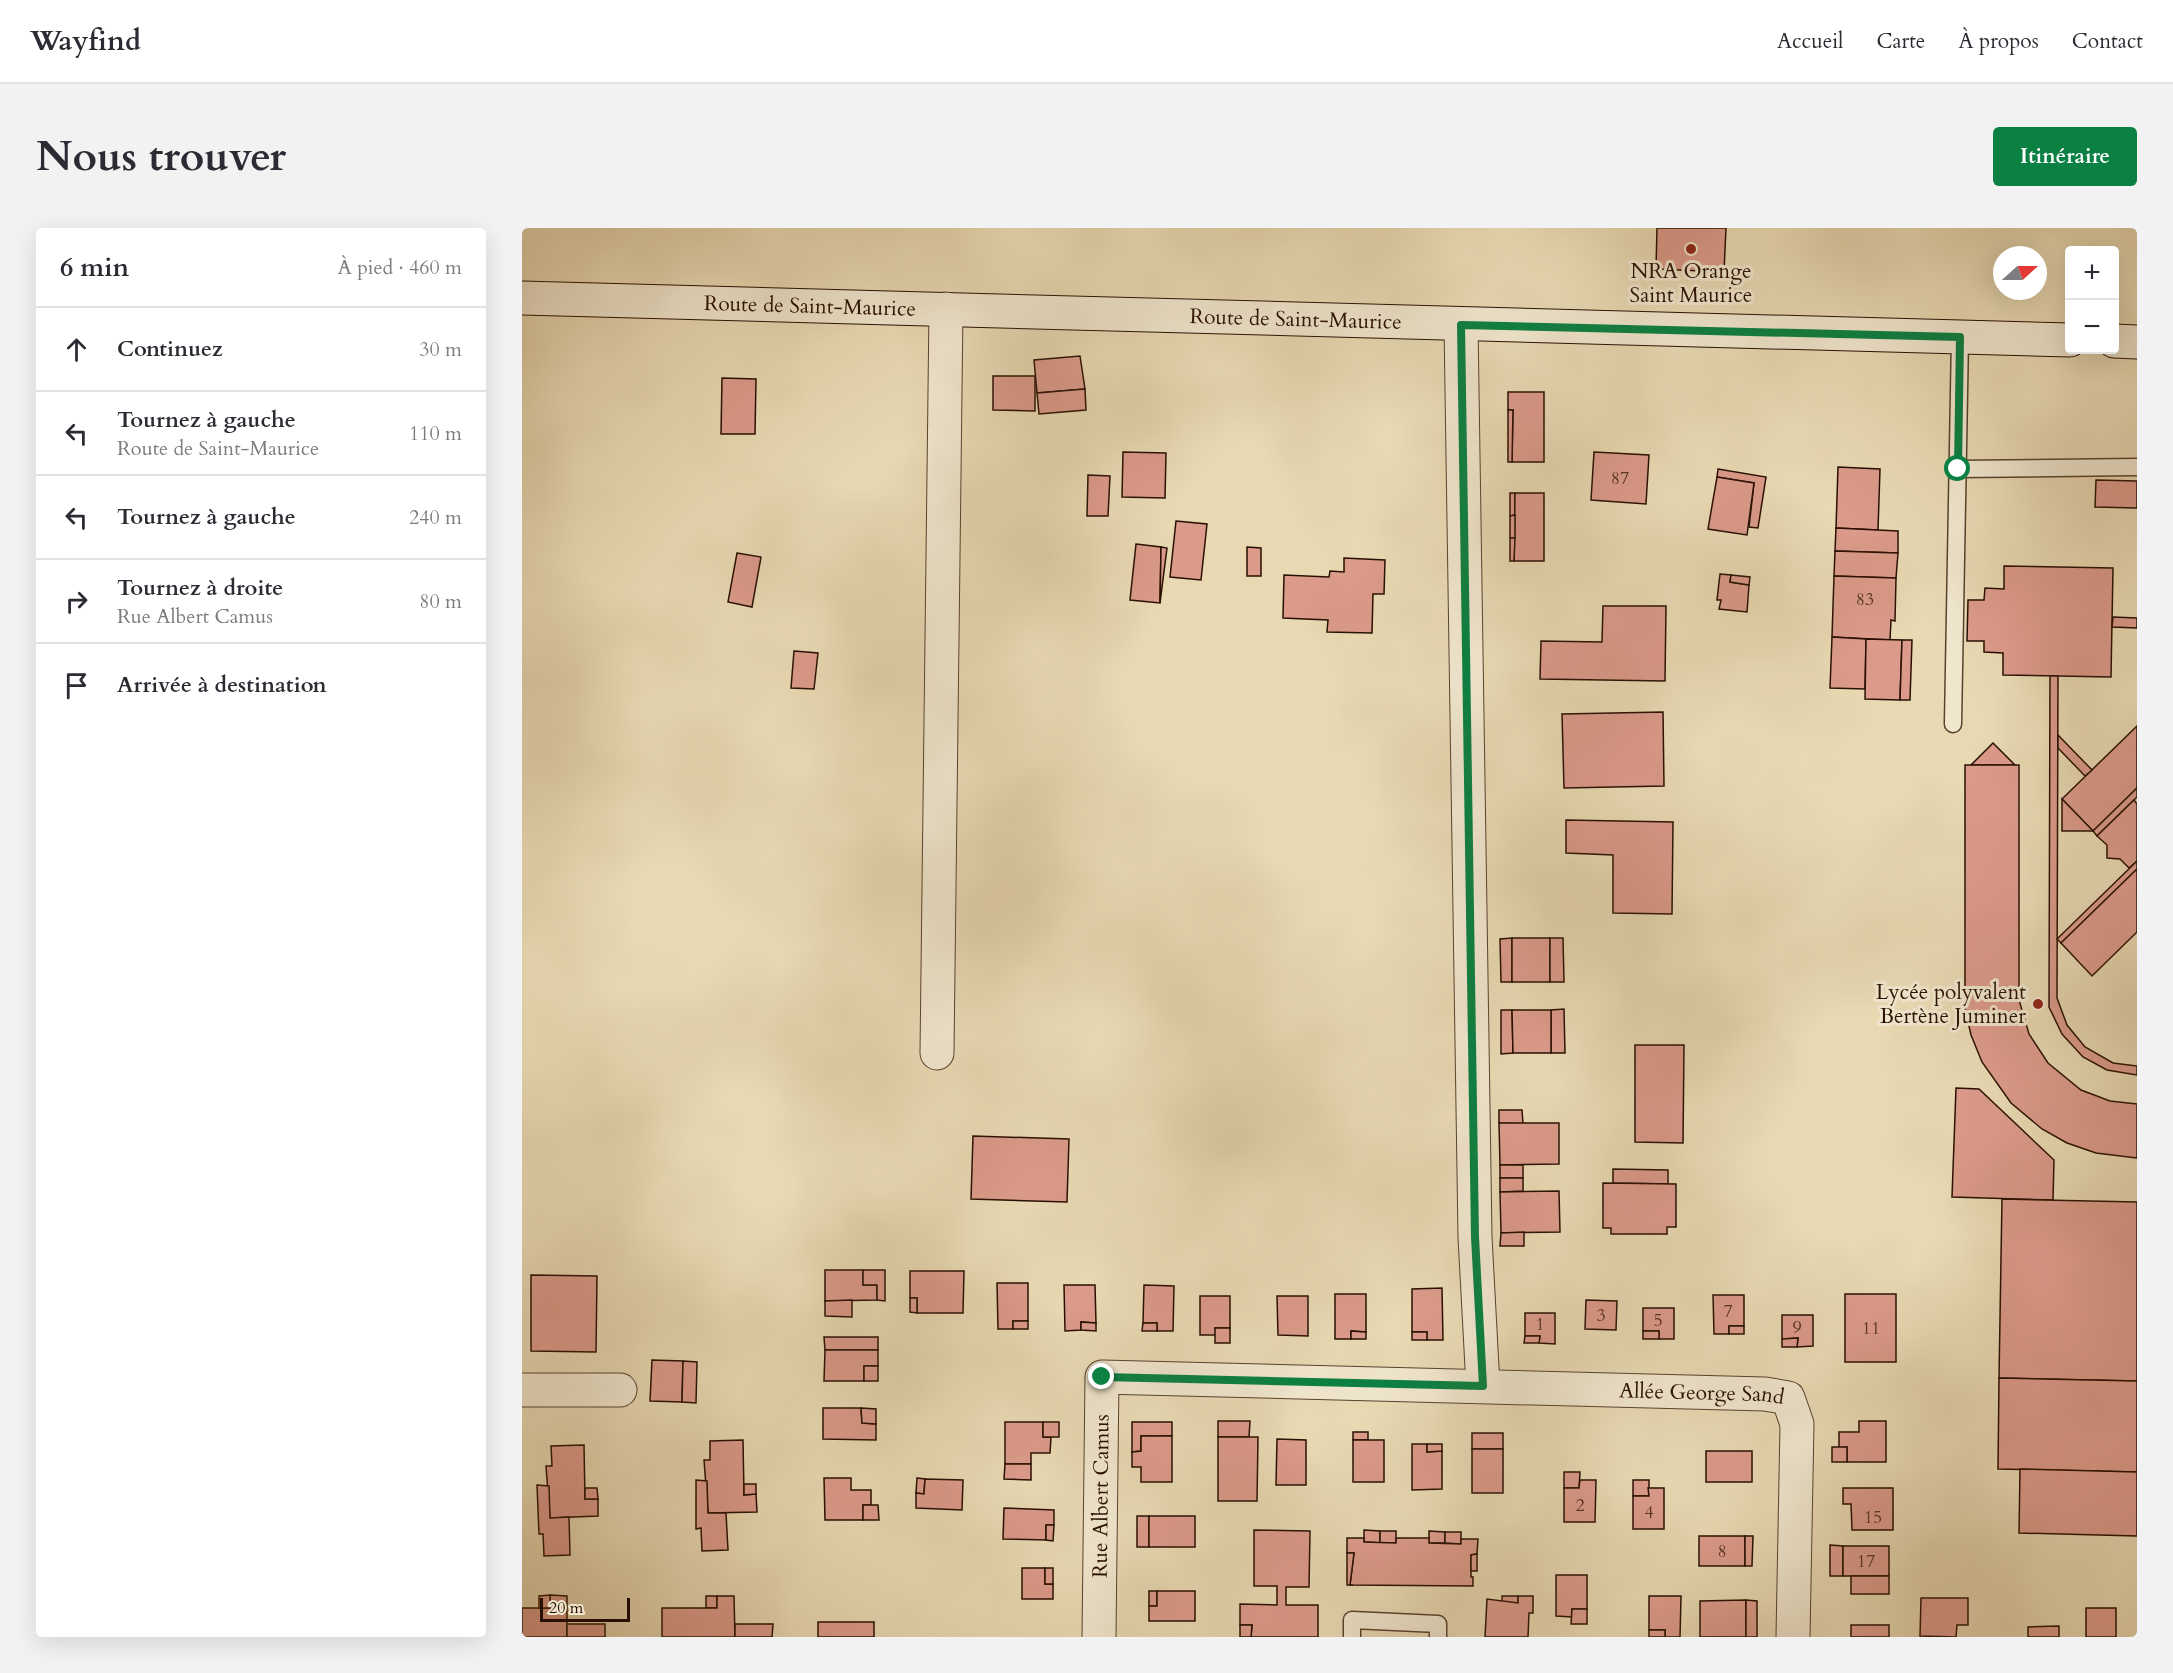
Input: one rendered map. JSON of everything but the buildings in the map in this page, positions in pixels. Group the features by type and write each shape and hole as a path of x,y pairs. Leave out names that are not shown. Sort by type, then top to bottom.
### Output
{"street":[{"name":"Route de Saint-Maurice","path":"522,298 2065,340"},
{"path":"938,1053 945,309"},
{"path":"1461,325 1475,1237 1483,1386"},
{"path":"2119,341 2137,342"},
{"name":"Rue Albert Camus","path":"1099,1637 1102,1377 1483,1386"},
{"name":"Allée George Sand","path":"1483,1386 1765,1394 1788,1398 1797,1424 1793,1637"},
{"path":"522,1390 620,1390"}],"lane":[{"path":"1953,724 1960,337"},
{"path":"1958,469 2137,467"},
{"path":"1352,1637 1352,1620 1438,1624 1438,1637"}],"place":[{"name":"NRA Orange Saint Maurice","path":"1691,249"},
{"name":"Lycée polyvalent Bertène Juminer","path":"2038,1004"}],"route":[{"path":"1102,1377 1483,1386 1475,1237 1461,325 1960,337 1958,469"}]}
